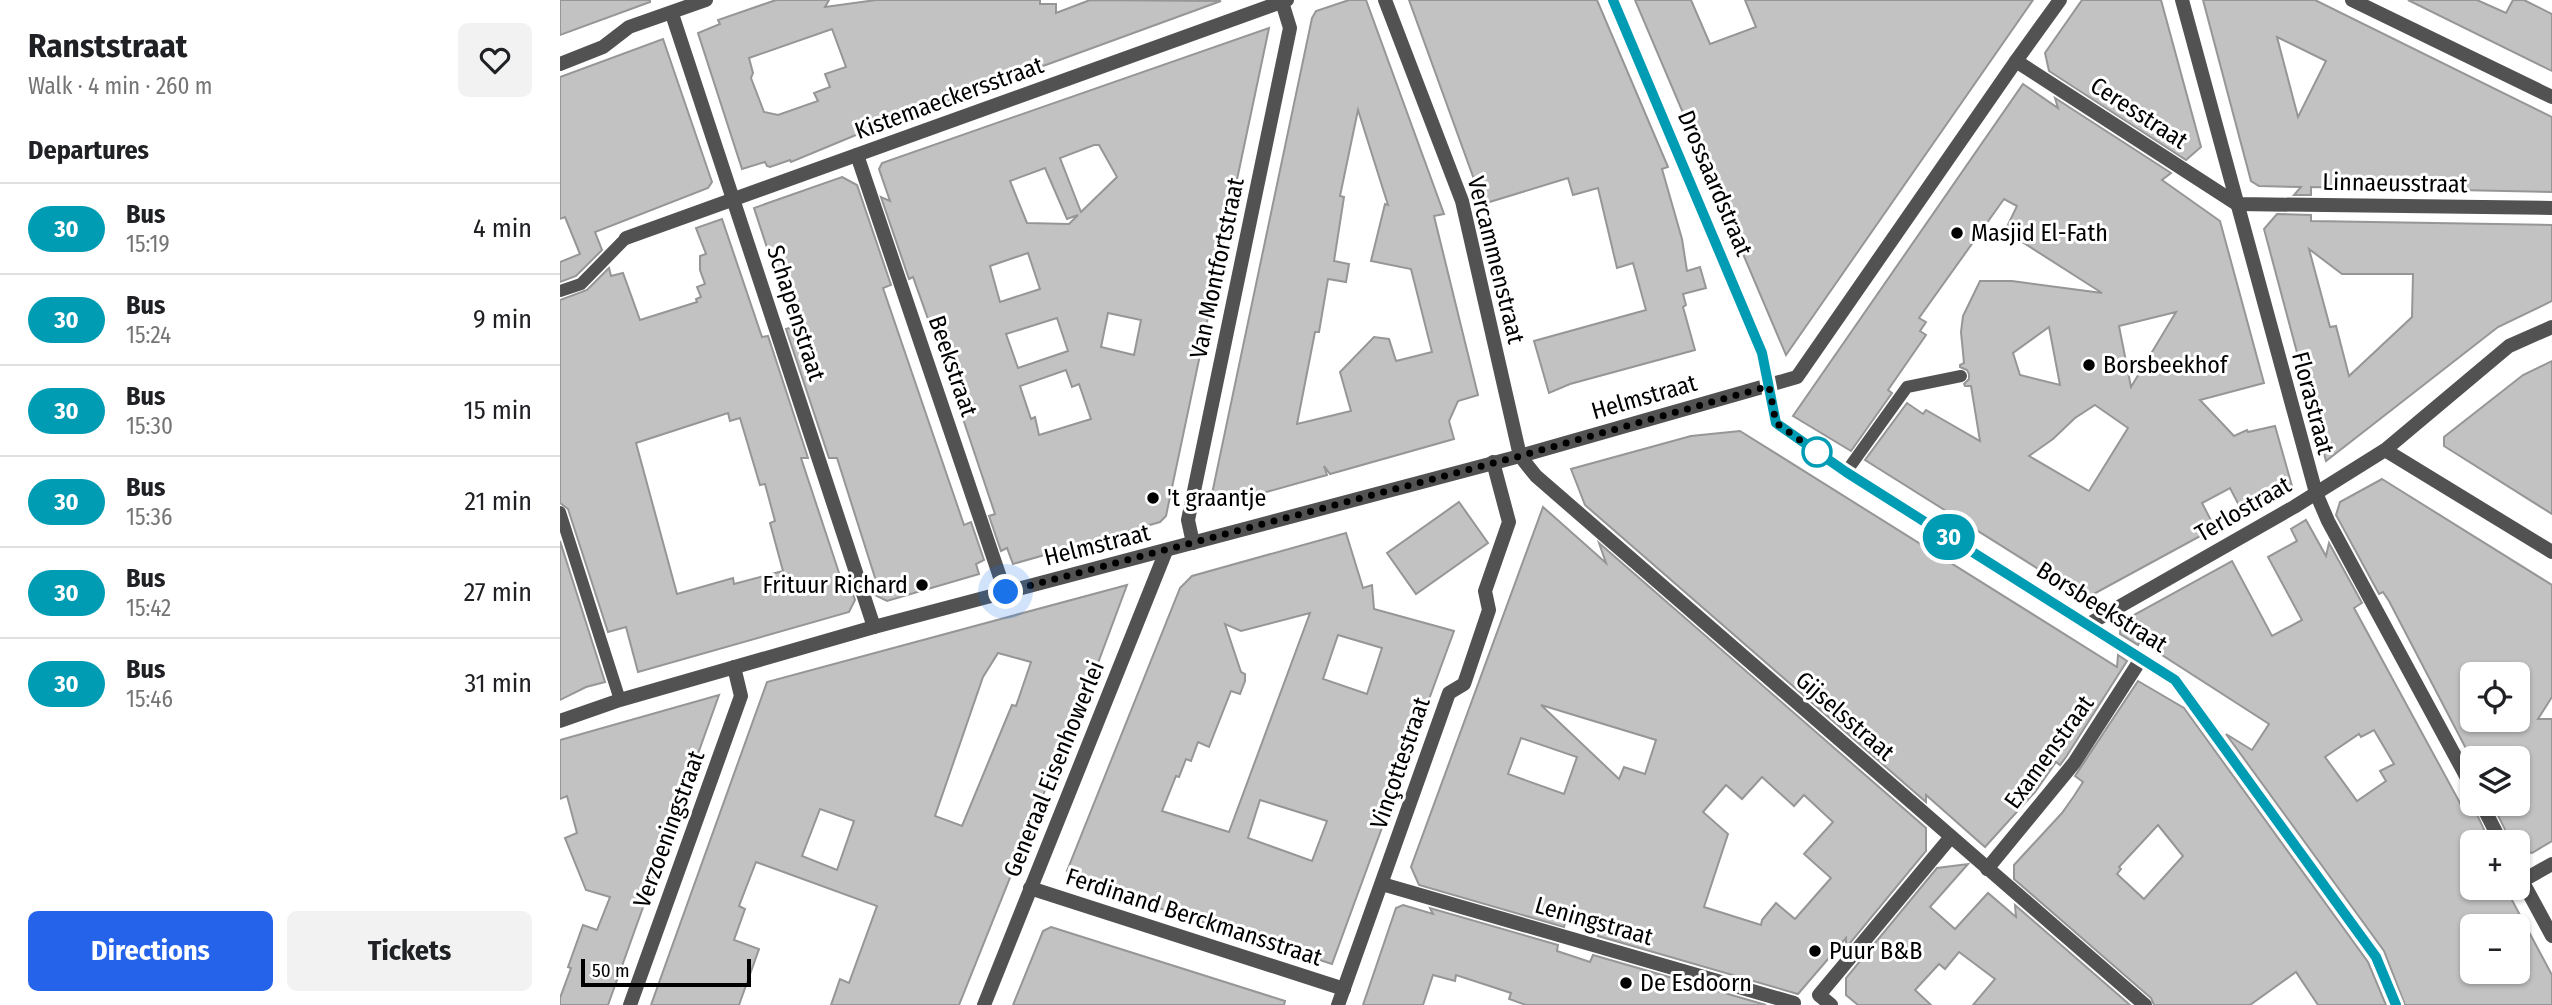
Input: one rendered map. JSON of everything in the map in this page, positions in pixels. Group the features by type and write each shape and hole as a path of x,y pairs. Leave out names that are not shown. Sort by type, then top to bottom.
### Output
{"street":[{"path":"560,64 603,47 629,27 706,0"},
{"name":"Vercammenstraat","path":"1385,0 1462,201 1520,456"},
{"name":"Drossaardstraat","path":"1613,0 1762,353 1769,386"},
{"name":"Helmstraat","path":"560,721 620,700 874,627 1520,456 1797,377 2060,0"},
{"name":"Florastraat","path":"2182,0 2316,493 2328,521 2460,765"},
{"path":"2352,0 2552,97"},
{"name":"Kistemaeckersstraat","path":"626,238 1284,1"},
{"name":"Van Montfortstraat","path":"1193,543 1188,520 1290,28 1284,1"},
{"name":"Schapenstraat","path":"671,14 874,627"},
{"name":"Ceresstraat","path":"2016,61 2237,204"},
{"name":"Beekstraat","path":"857,155 1006,592"},
{"name":"Linnaeusstraat","path":"2237,204 2552,208"},
{"name":"Terlostraat","path":"2087,625 2316,493 2385,450 2510,346 2552,327"},
{"name":"Borsbeekstraat","path":"1769,386 1776,423 1846,472 2175,680 2376,957 2396,1005"},
{"path":"2385,450 2552,552"},
{"name":"Gijselsstraat","path":"1520,456 1536,476 2145,1005"},
{"name":"Vinçottestraat","path":"1338,1005 1449,693 1464,684 1489,610 1485,591 1509,522 1493,462"},
{"name":"Generaal Eisenhowerlei","path":"984,1005 1166,551"},
{"name":"Examenstraat","path":"1987,869 2074,763 2141,659"},
{"name":"Verzoeningstraat","path":"630,1005 741,696 734,667"},
{"path":"1831,1005 1819,995 1950,838"},
{"path":"2530,873 2552,864"},
{"name":"Leningstraat","path":"1382,884 1793,1004"},
{"name":"Ferdinand Berckmansstraat","path":"1030,888 1344,989"},
{"path":"2530,895 2552,936"}],"lane":[{"path":"560,291 581,284 626,238"},
{"path":"1846,472 1907,387 1961,376"},
{"path":"560,512 620,700"}],"building":[{"path":"560,0 650,0 650,2 560,35"},
{"path":"776,0 829,0 825,7 876,0 1040,0 1040,4 1056,4 1056,13 1090,0 1221,1 868,130 791,162 790,160 770,167 765,162 742,169 698,33 720,24 718,20","holes":["832,29 846,67 825,74 830,87 814,93 818,101 778,115 764,112 751,78 753,73 749,58"]},
{"path":"1349,0 1366,0 1444,214 1434,216 1478,395 1458,401 1449,421 1454,439 1330,474 1324,466 1327,475 1209,508 1312,18 1316,11","holes":["1358,110 1388,205 1385,204 1371,261 1411,269 1432,352 1396,361 1389,339 1374,337 1340,372 1351,411 1297,424 1315,332 1319,332 1328,279 1346,282 1349,264 1334,261 1344,197 1340,196"]},
{"path":"1409,0 1597,0 1668,167 1662,169 1682,239 1687,271 1700,267 1706,288 1683,294 1686,305 1683,307 1695,350 1570,384 1549,393 1534,341 1646,310 1633,263 1617,268 1598,188 1573,195 1568,178 1483,204"},
{"path":"1635,0 1691,0 1710,44 1756,27 1745,0 2033,0 1786,355"},
{"path":"2082,0 2161,0 2201,147 2186,160 2049,71 2045,53"},
{"path":"2203,0 2315,0 2552,117 2552,192 2311,187 2311,195 2294,195 2301,187 2259,186 2251,181","holes":["2277,37 2326,61 2298,117"]},
{"path":"2408,0 2477,0 2506,13 2513,0 2524,0 2552,14 2552,71"},
{"path":"1269,28 1166,516 1160,522 1013,564 1007,548 1001,551 989,516 995,514 953,389 913,277 909,279 881,197 890,201 879,169 882,163","holes":["1099,145 1117,177 1081,212 1060,158","1045,168 1067,219 1078,215 1069,224 1027,223 1010,181","1028,253 1040,289 1000,302 990,266","1108,313 1141,320 1134,355 1101,347","1057,318 1068,351 1018,368 1006,334","1066,370 1072,387 1079,384 1091,419 1039,435 1035,417 1031,419 1020,386"]},
{"path":"663,39 712,182 708,188 595,232 602,250 576,276 560,282 560,262 580,254 565,217 560,219 560,77"},
{"path":"2023,84 2058,108 2055,98 2171,173 2162,180 2220,221 2264,383 2200,400 2234,436 2247,430 2248,432 2275,426 2292,486 2243,513 2230,488 2202,503 2215,528 2090,596 2083,597 1865,460 1907,403 1923,414 1926,410 1980,441 1971,386 1964,384 1969,379 1969,374 1960,365 1964,363 1961,332 1963,316 1980,281 2012,281 2102,293 2005,231 2017,206 2004,199 1919,318 1926,322 1920,331 1926,335 1888,390 1892,393 1851,451 1793,416","holes":["2176,312 2131,387 2119,326","2049,327 2060,385 2020,375 2013,353","2095,405 2128,428 2089,491 2029,456 2053,439 2075,418"]},
{"path":"842,177 857,185 891,285 883,288 964,525 971,522 984,560 976,564 979,574 887,601 873,594 871,586 877,584 837,458 829,458 786,329 793,327 754,208"},
{"path":"2277,214 2311,215 2311,221 2552,225 2552,301 2498,327 2326,461 2264,229","holes":["2309,249 2342,274 2413,274 2412,317 2349,376 2336,326 2330,327"]},
{"path":"722,219 762,337 768,336 808,458 801,458 846,594 852,592 855,600 849,612 638,672 626,627 608,632 568,509 560,503 560,300 587,290 609,268 611,276 623,273 640,320 697,302 696,299 701,297 697,287 705,284 700,270 700,256 706,254 696,228","holes":["728,413 730,421 740,418 760,485 765,484 775,521 770,523 783,571 734,584 733,578 677,594 636,443"]},
{"path":"2552,361 2552,514 2444,446 2444,437 2523,375"},
{"path":"1740,431 2117,667 2118,655 2127,661 2060,765 2056,762 2035,792 1985,847 1926,795 1926,802 1585,505 1571,469 1691,436"},
{"path":"2382,479 2552,585 2552,697 2538,719 2552,719 2552,841 2530,853 2530,830 2505,830 2498,816 2530,816 2530,746 2465,746 2389,601 2383,592 2379,594 2336,515 2340,502"},
{"path":"1459,502 1488,543 1416,594 1387,553"},
{"path":"1543,507 1606,563 1599,543 1926,828 1926,851 1846,948 1846,938 1798,994 1598,936 1600,929 1566,919 1564,927 1419,885 1411,867","holes":["1541,705 1656,740 1645,774 1624,767 1619,779","1521,738 1577,757 1564,794 1508,774","1762,777 1794,806 1804,795 1833,822 1804,854 1831,878 1795,919 1776,903 1761,925 1704,907 1728,834 1703,812 1726,785 1742,799"]},
{"path":"2306,520 2326,556 2329,543 2362,603 2354,608 2460,803 2460,816 2478,816 2484,830 2460,830 2460,900 2512,900 2519,914 2460,914 2460,984 2530,984 2530,934 2552,975 2552,1005 2405,1005 2384,951 2226,734 2252,750 2269,724 2140,641 2138,645 2120,634 2121,622 2232,561 2272,636 2302,620 2268,557 2297,541 2291,529","holes":["2374,730 2394,764 2380,771 2386,781 2357,801 2325,757 2359,734 2361,737"]},
{"path":"1346,533 1363,588 1372,585 1374,609 1454,631 1332,964 1072,880 1067,871 1180,588 1192,576","holes":["1310,613 1229,832 1162,811 1176,776 1179,777 1186,759 1191,761 1198,742 1209,747 1231,691 1240,694 1245,674 1241,672 1225,624 1241,631","1338,635 1382,648 1367,694 1323,679","1260,800 1327,821 1312,861 1248,838"]},
{"path":"560,541 605,682 586,687 560,700"},
{"path":"1127,585 1092,679 1090,678 959,1005 831,1005 840,979 849,983 877,906 756,862 739,906 745,909 734,940 759,949 739,1005 651,1005 767,682","holes":["998,653 1031,662 1016,706 1012,705 962,826 935,816 983,677","820,809 854,821 837,870 802,856"]},
{"path":"2138,681 2184,708 2368,962 2386,1005 2318,1005 2296,972 2250,1005 2154,1005 2151,998 2014,879 2014,865 2062,813 2083,782 2075,776","holes":["2158,825 2183,856 2144,899 2117,874 2121,869 2119,867"]},
{"path":"719,695 608,1005 560,1005 571,968 568,967 583,925 597,930 610,897 586,890 565,838 577,833 567,796 560,799 560,740"},
{"path":"1968,864 1930,907 1955,929 1988,893 2016,917 2015,905 2130,1005 1973,1005 1995,979 1959,952 1945,969 1939,964 1915,990 1931,1005 1858,1005 1846,995 1846,978 1937,868"},
{"path":"1403,905 1433,914 1430,908 1558,945 1557,951 1590,962 1593,955 1766,1005 1526,1005 1509,999 1511,993 1456,975 1455,981 1433,975 1423,1005 1363,1005 1396,908"},
{"path":"1051,927 1285,1001 1284,1005 1013,1005 1043,931"}],"bus line":[{"name":"30","path":"1613,0 1762,353 1776,423 1846,472 2175,680 2376,957 2396,1005"}],"place":[{"name":"Masjid El-Fath","path":"1957,233"},
{"name":"Borsbeekhof","path":"2089,365"},
{"name":"'t graantje","path":"1153,498"},
{"name":"Frituur Richard","path":"922,585"},
{"name":"Puur B&B","path":"1815,951"},
{"name":"De Esdoorn","path":"1626,983"}],"route":[{"path":"1006,592 1520,456 1769,386 1776,423 1817,452"}]}
